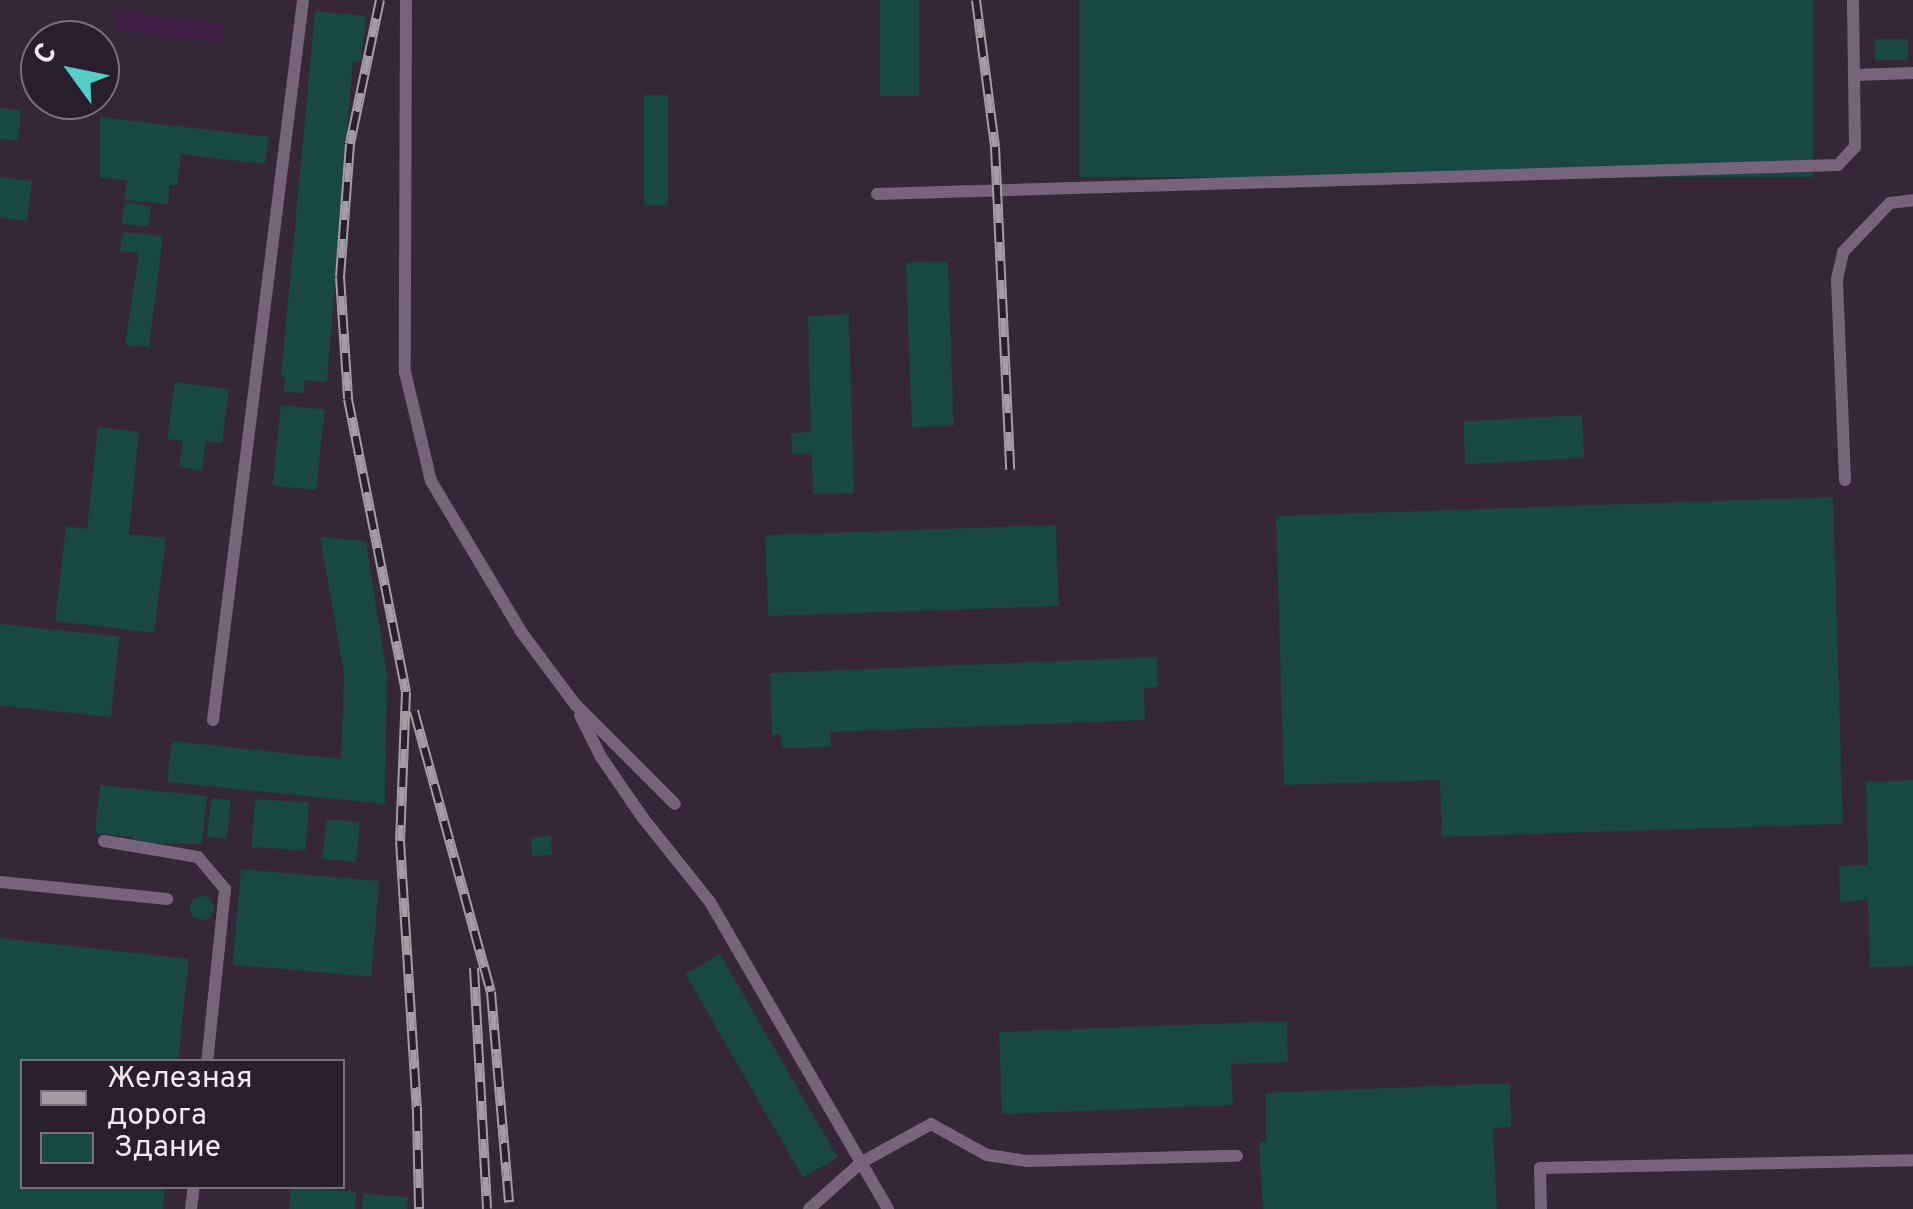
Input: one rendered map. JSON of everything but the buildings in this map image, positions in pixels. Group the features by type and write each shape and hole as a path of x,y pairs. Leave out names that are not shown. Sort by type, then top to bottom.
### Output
{"lane":[{"path":"213,720 303,0"},
{"path":"406,0 405,372 432,481 466,546 575,704 675,804"},
{"path":"877,194 1838,165 1856,147 1853,0"},
{"path":"1856,75 1913,73"},
{"path":"1845,480 1837,279 1843,252 1890,203 1913,200"},
{"path":"575,704 601,757 710,902 888,1209"},
{"path":"104,842 198,857 225,889 207,1059"},
{"path":"0,882 167,899"},
{"path":"809,1209 862,1162 931,1124 987,1155 1027,1161 1237,1156"},
{"path":"1541,1209 1540,1168 1913,1160"}],"shaded area":[{"path":"0,0 1913,0 1913,1209 0,1209"},
{"path":"120,12 225,25 223,43 120,30"}],"railway":[{"path":"380,0 350,144 340,277 348,399 406,692 400,841 417,1112 419,1209"},
{"path":"976,0 995,147 1010,470"},
{"path":"414,711 491,992 509,1202"},
{"path":"474,968 487,1209"}]}
